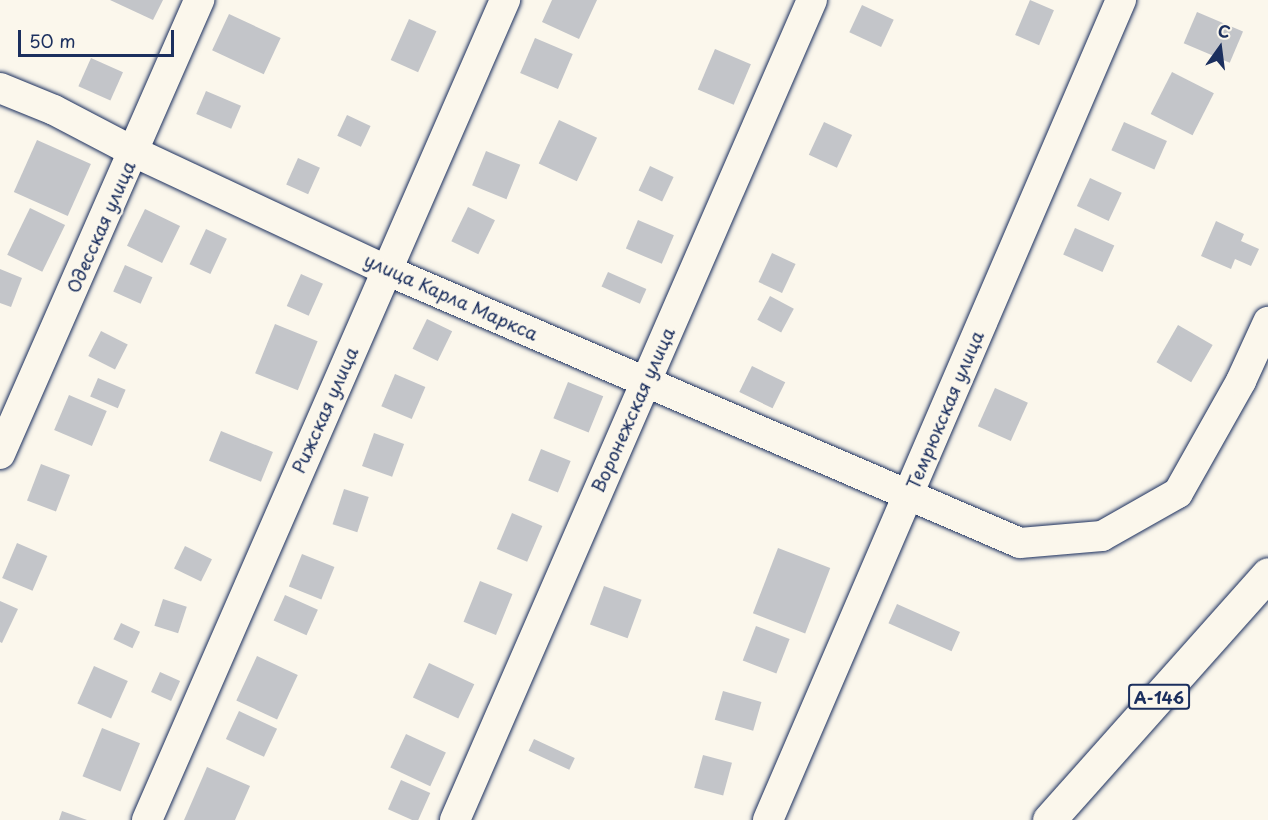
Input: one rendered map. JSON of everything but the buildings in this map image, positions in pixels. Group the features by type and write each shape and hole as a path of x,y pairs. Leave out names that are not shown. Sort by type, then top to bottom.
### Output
{"highway":[{"name":"А-146","path":"1049,820 1268,574"}],"street":[{"name":"Одесская улица","path":"0,454 199,0"},
{"name":"Рижская улица","path":"147,820 505,0"},
{"name":"Воронежская улица","path":"455,820 812,0"},
{"name":"Темрюкская улица","path":"768,820 1121,0"},
{"name":"улица Карла Маркса","path":"0,88 54,110 134,152 386,270 1020,543 1102,536 1178,493 1241,381 1268,322"}]}
